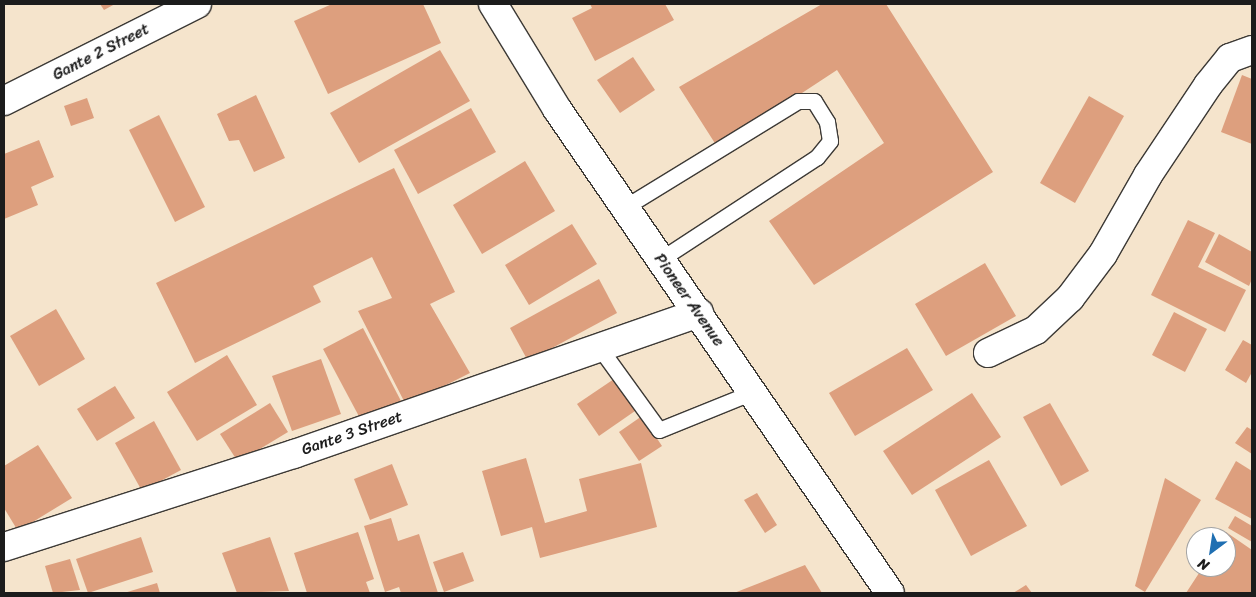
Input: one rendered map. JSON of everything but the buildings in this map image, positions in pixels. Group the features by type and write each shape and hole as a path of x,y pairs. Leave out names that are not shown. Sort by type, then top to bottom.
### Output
{"main road":[{"name":"Gante 2 Street","path":"4,101 198,4"},
{"name":"Pioneer Avenue","path":"493,4 557,109 890,593"},
{"path":"988,354 1036,330 1070,298 1103,254 1148,175 1208,86 1230,58 1252,50"},
{"name":"Gante 3 Street","path":"4,547 294,454 699,313"}],"lane":[{"path":"625,207 798,102 814,100 827,122 830,141 817,157 661,259"},
{"path":"599,347 659,430 753,392"}]}
